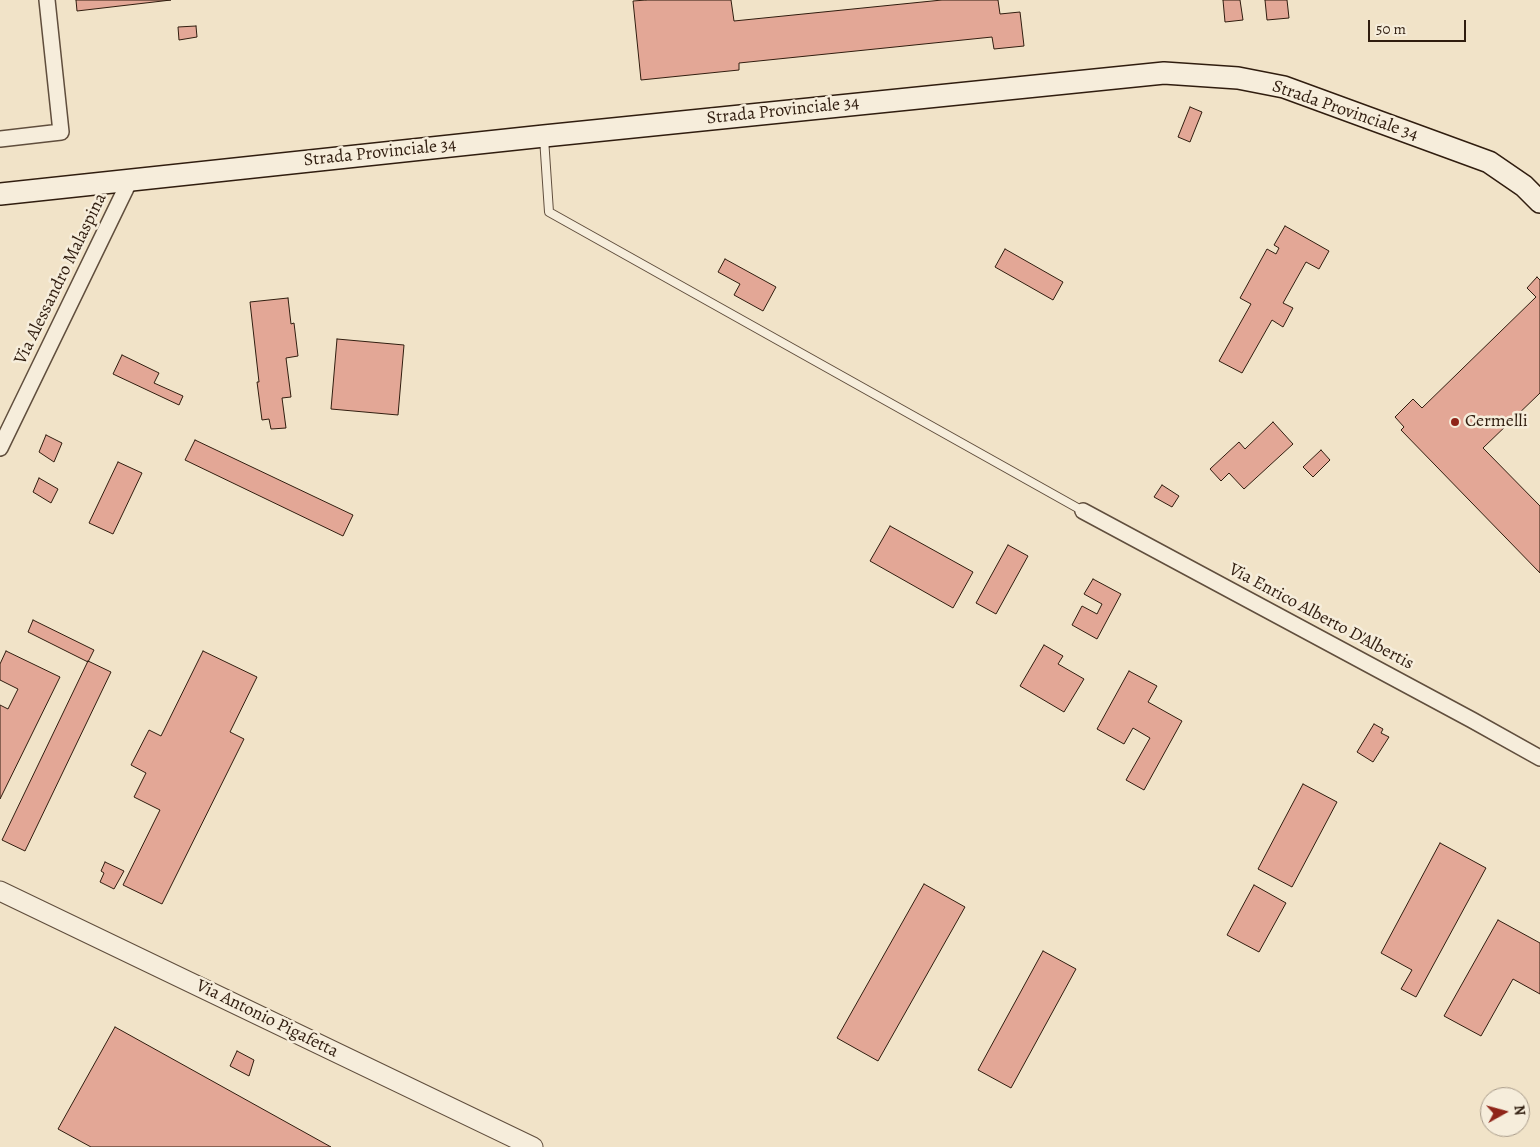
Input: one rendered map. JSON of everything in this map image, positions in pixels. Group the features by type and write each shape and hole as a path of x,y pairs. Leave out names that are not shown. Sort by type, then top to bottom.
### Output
{"main road":[{"name":"Strada Provinciale 34","path":"0,194 1164,72 1238,78 1284,87 1489,162 1524,186 1540,202"}],"street":[{"path":"0,139 61,132 48,0"},
{"name":"Via Alessandro Malaspina","path":"0,448 130,180"},
{"name":"Via Enrico Alberto D'Albertis","path":"1083,511 1540,758"},
{"name":"Via Antonio Pigafetta","path":"0,891 533,1147"}],"lane":[{"path":"544,136 550,212 1083,511"}],"building":[{"path":"76,0 171,0 77,11"},
{"path":"731,0 734,21 942,0 998,0 1000,14 1020,12 1024,46 994,49 992,37 739,63 739,70 641,80 633,1"},
{"path":"1223,0 1240,0 1243,20 1225,22"},
{"path":"1265,0 1287,0 1289,18 1267,20"},
{"path":"196,26 197,37 179,40 178,27"},
{"path":"1190,107 1202,112 1190,142 1178,137"},
{"path":"1285,226 1329,251 1319,269 1306,262 1283,303 1293,308 1283,327 1272,320 1242,373 1219,361 1251,304 1240,298 1267,249 1276,254 1279,248 1274,245"},
{"path":"1005,249 1063,282 1053,300 995,267"},
{"path":"725,259 776,287 763,311 734,295 740,284 718,272"},
{"name":"Cermelli","path":"1537,277 1540,280 1540,393 1483,448 1540,506 1540,573 1401,430 1404,427 1395,417 1413,399 1422,408 1536,297 1527,288"},
{"path":"288,298 291,324 294,323 298,356 286,358 291,397 282,398 286,428 271,429 269,419 262,420 250,302"},
{"path":"337,339 404,345 398,415 331,409"},
{"path":"122,355 159,373 154,383 183,396 179,405 113,374"},
{"path":"1273,422 1293,444 1244,489 1229,473 1221,481 1210,469 1239,442 1245,449"},
{"path":"46,435 62,443 54,462 39,452"},
{"path":"195,440 353,515 343,536 185,460"},
{"path":"1321,450 1330,460 1313,477 1303,467"},
{"path":"118,462 142,473 113,534 89,523"},
{"path":"39,478 58,489 51,503 33,492"},
{"path":"1162,485 1179,496 1172,507 1154,497"},
{"path":"890,526 973,572 953,608 870,561"},
{"path":"1008,545 1028,556 996,614 976,603"},
{"path":"1093,579 1121,594 1097,639 1072,625 1082,606 1097,614 1102,604 1084,594"},
{"path":"33,620 94,650 88,662 28,632"},
{"path":"1044,645 1063,656 1058,664 1084,679 1064,712 1020,686"},
{"path":"6,651 60,677 0,799 0,705 8,709 18,689 0,680 0,664"},
{"path":"203,651 257,677 230,732 244,739 162,904 123,885 160,810 134,797 146,773 131,765 149,730 161,736"},
{"path":"88,661 111,672 25,851 2,840"},
{"path":"1129,671 1157,686 1148,702 1182,721 1144,790 1126,780 1150,738 1133,728 1124,744 1097,729"},
{"path":"1374,724 1383,729 1381,733 1389,737 1373,762 1357,752"},
{"path":"1303,784 1337,802 1292,887 1258,869"},
{"path":"1440,843 1486,868 1416,997 1401,989 1412,970 1381,953"},
{"path":"105,862 124,871 114,889 100,882 104,873 101,871"},
{"path":"924,884 965,907 878,1061 837,1038"},
{"path":"1254,885 1286,903 1259,952 1227,935"},
{"path":"1498,920 1540,943 1540,994 1513,979 1481,1036 1444,1016"},
{"path":"1043,951 1076,969 1011,1088 978,1070"},
{"path":"115,1027 331,1147 91,1147 58,1129"},
{"path":"237,1051 254,1060 249,1076 230,1066"}],"place":[{"name":"Cermelli","path":"1455,422"}]}
